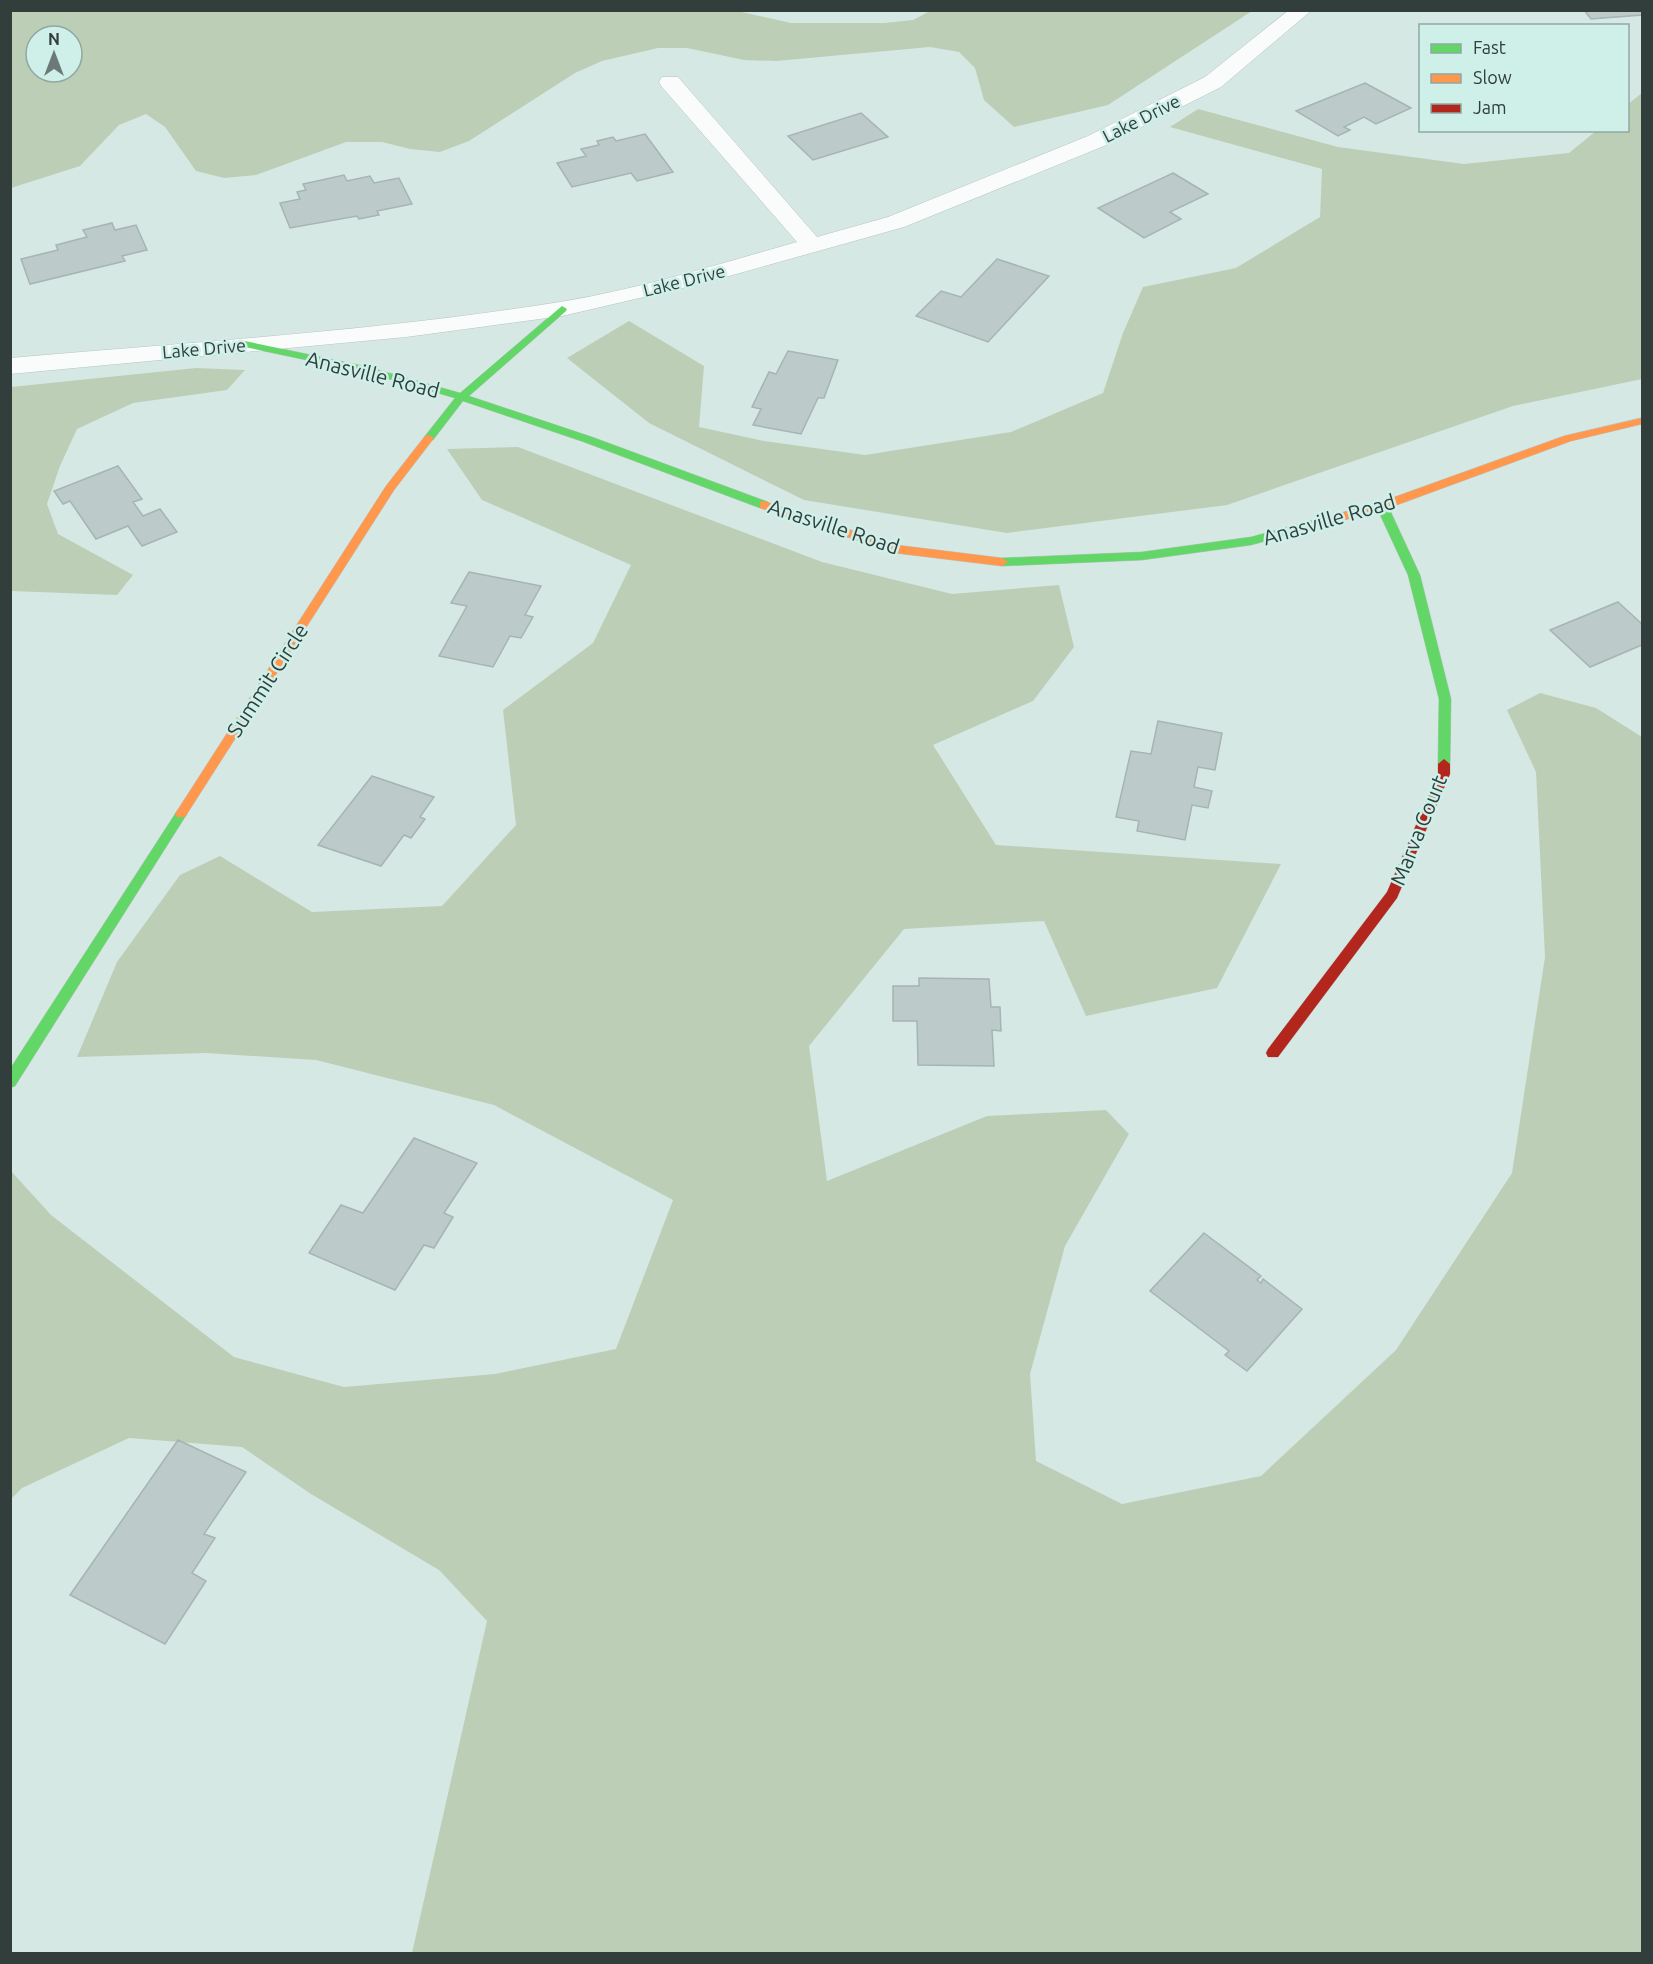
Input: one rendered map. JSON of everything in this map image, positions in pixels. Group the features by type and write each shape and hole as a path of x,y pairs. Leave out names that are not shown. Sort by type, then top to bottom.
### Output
{"street":[{"name":"Lake Drive","path":"10,366 406,330 562,309 696,278 896,222 1096,141 1213,82 1302,10"},
{"path":"670,82 812,245"},
{"name":"Summit Circle","path":"10,1082 390,488 461,397 562,309"},
{"name":"Anasville Road","path":"245,344 406,380 461,397 581,435 807,521 895,549 1000,562 1142,556 1251,541 1382,506 1568,438 1642,421"},
{"name":"Marva Court","path":"1273,1053 1392,894 1444,774 1445,699 1414,574 1382,506"}],"green space":[{"path":"932,10 1252,11 1108,105 1014,127 984,100 975,68 959,52 930,47 776,61 744,60 687,48 658,48 602,61 575,73 469,141 440,152 410,149 382,142 346,142 256,175 224,178 196,171 165,127 146,114 119,125 80,166 11,188 11,11 737,11 791,23 884,23 913,20"},
{"path":"1642,93 1642,379 1513,406 1227,505 1007,533 804,500 649,423 567,358 629,321 704,366 699,427 764,441 865,455 1011,432 1103,393 1123,333 1143,287 1236,268 1320,217 1322,169 1170,127 1198,109 1338,147 1464,164 1569,153 1595,132 1629,132 1629,103"},
{"path":"196,368 245,370 227,390 133,403 77,429 60,466 47,504 58,534 133,575 117,595 11,591 11,387"},
{"path":"518,447 822,562 952,594 1059,585 1074,647 1033,701 933,745 996,845 1281,864 1217,988 1086,1016 1044,921 904,929 809,1046 827,1181 987,1116 1106,1110 1129,1134 1065,1246 1030,1374 1036,1461 1122,1504 1261,1476 1396,1350 1512,1173 1545,957 1536,772 1507,710 1540,693 1596,708 1642,737 1642,1953 412,1953 487,1621 439,1570 311,1494 242,1447 129,1438 22,1488 11,1499 11,1171 51,1215 234,1357 344,1387 495,1374 616,1349 673,1200 494,1105 316,1060 206,1053 77,1057 117,962 180,875 220,856 312,912 442,906 516,825 503,710 593,643 631,565 482,500 447,449"}],"building":[{"path":"1584,10 1642,10 1642,15 1591,19"},
{"path":"1365,83 1411,108 1376,124 1364,117 1344,127 1350,130 1338,136 1296,111"},
{"path":"861,113 888,137 813,160 788,136"},
{"path":"645,134 673,172 637,181 631,173 572,187 557,163 586,156 581,149 599,145 597,141 613,137 616,141"},
{"path":"1173,173 1208,194 1170,212 1181,219 1144,238 1098,208"},
{"path":"344,175 347,181 370,176 374,183 399,178 412,204 377,211 379,215 359,219 357,216 290,228 280,203 300,199 297,192 306,190 303,184"},
{"path":"112,223 115,230 136,225 147,250 122,256 125,261 30,284 21,259 58,250 56,245 87,237 83,230"},
{"path":"997,259 1049,276 988,342 916,316 941,291 961,297"},
{"path":"788,351 838,360 824,398 818,398 801,434 753,425 761,409 752,407 769,372 776,374"},
{"path":"118,466 142,499 133,502 143,516 160,509 177,532 142,546 128,526 96,539 70,501 63,504 54,491"},
{"path":"469,572 541,586 525,615 533,617 521,638 510,636 493,667 439,656 467,606 451,603"},
{"path":"1618,602 1642,624 1642,645 1590,667 1550,630"},
{"path":"1158,721 1222,733 1215,770 1198,767 1194,787 1212,791 1208,808 1192,805 1185,840 1137,831 1139,821 1116,817 1131,751 1151,754"},
{"path":"372,776 434,797 420,817 425,819 411,838 404,835 381,866 318,845"},
{"path":"919,978 989,979 991,1007 1000,1007 1001,1031 992,1030 994,1066 918,1065 917,1021 893,1021 893,986 919,986"},
{"path":"414,1138 477,1163 444,1213 453,1217 434,1248 424,1245 395,1290 309,1253 341,1205 363,1213"},
{"path":"1204,1233 1261,1276 1257,1280 1261,1283 1263,1279 1302,1309 1247,1371 1225,1355 1229,1351 1150,1291"},
{"path":"178,1440 246,1472 204,1534 215,1538 192,1573 206,1581 165,1644 70,1595"}],"traffic: fast":[{"path":"429,438 461,397 562,309"},
{"path":"245,344 409,381 588,439 764,505"},
{"path":"1382,506 1414,575 1445,699 1444,764"},
{"path":"1002,562 1142,556 1251,541 1325,521"},
{"path":"10,1082 181,814"}],"traffic: slow":[{"path":"1325,521 1382,506 1568,438 1642,421"},
{"path":"181,814 390,488 429,438"},
{"path":"764,505 895,549 1002,562"}],"traffic: jam":[{"path":"1273,1053 1392,894 1444,774 1444,764"}]}
